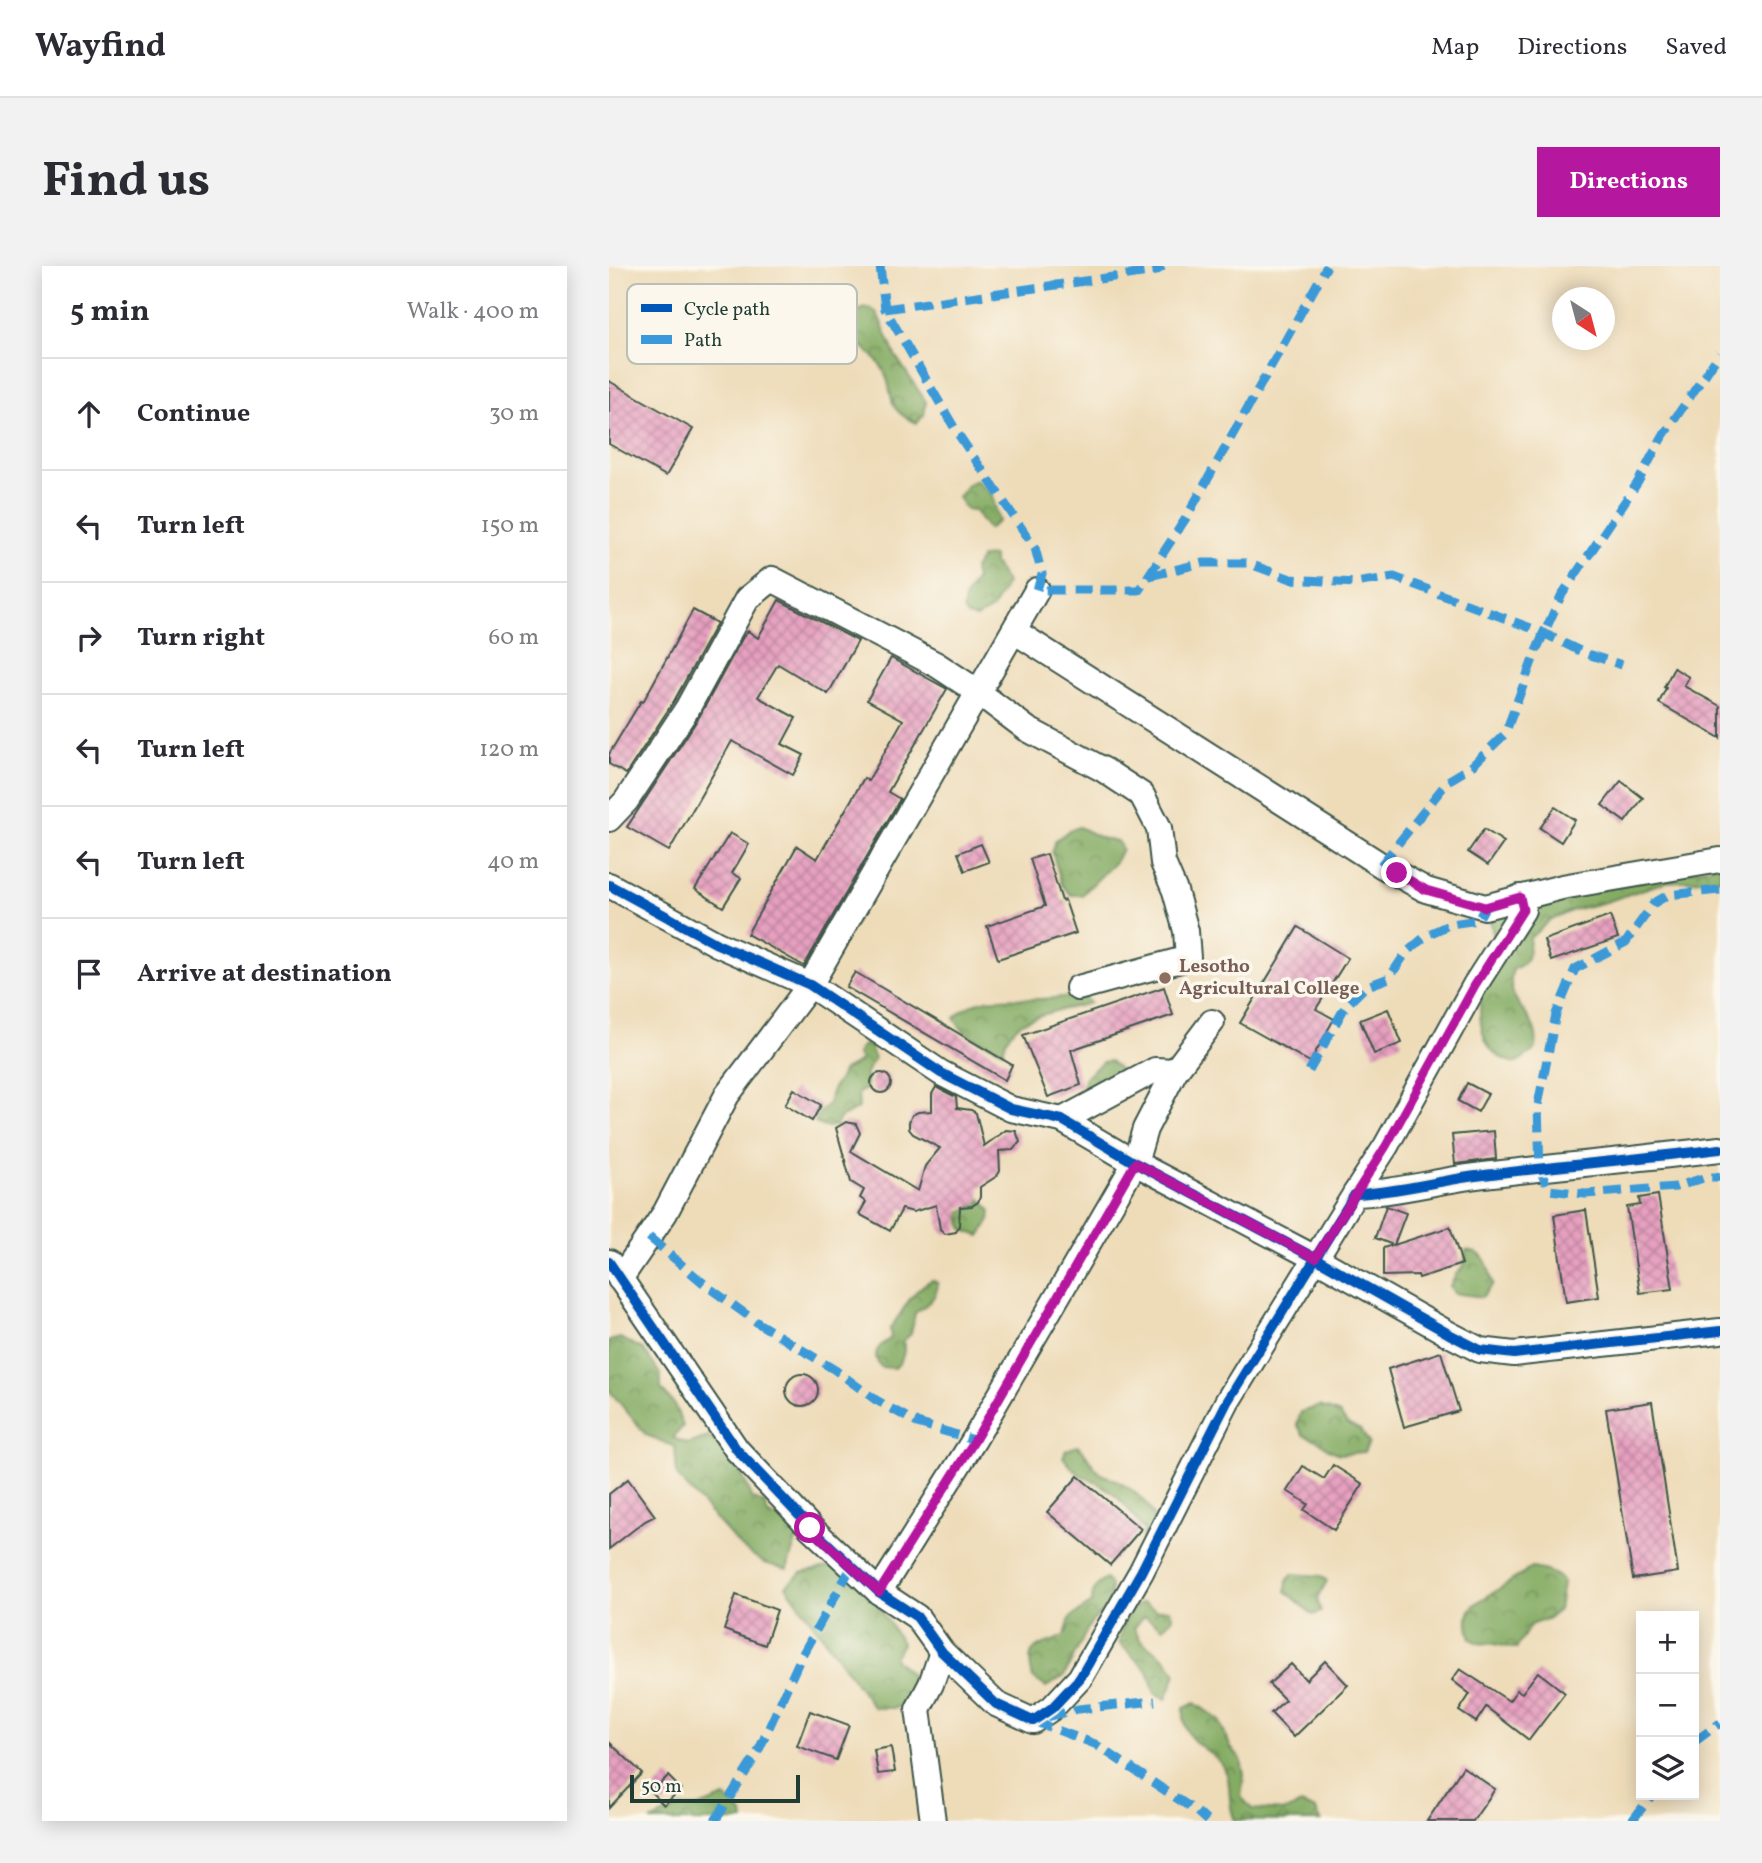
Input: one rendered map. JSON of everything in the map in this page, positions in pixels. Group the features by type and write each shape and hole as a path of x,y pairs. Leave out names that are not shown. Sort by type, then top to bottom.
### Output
{"street":[{"path":"609,819 627,801 687,709 709,673 747,598 772,579 908,649 978,692 1027,729 1104,770 1142,795 1159,828 1163,863 1187,931 1188,958 1079,988"},
{"path":"1037,590 810,985 727,1095 665,1213 615,1271 737,1450 810,1528 879,1592 916,1617 942,1652 996,1704 1033,1721 1052,1708 1080,1678 1112,1625 1190,1480 1227,1402 1386,1146 1475,985 1523,910 1520,897"},
{"path":"1014,631 1381,865 1426,890 1485,907 1562,887 1720,860"},
{"path":"609,885 717,944 810,985 941,1073 1011,1109 1062,1120 1135,1163 1315,1258 1480,1350 1514,1354 1720,1331"},
{"path":"879,1592 975,1440 1135,1163 1145,1129 1175,1071 1212,1022"},
{"path":"1062,1120 1155,1070 1175,1071"},
{"path":"1355,1194 1505,1173 1720,1149"},
{"path":"933,1821 918,1709 942,1652"}],"green space":[{"path":"870,308 877,313 895,355 926,402 924,415 917,423 898,411 891,399 889,384 881,366 857,342 857,316 861,309"},
{"path":"976,480 992,495 999,521 988,529 974,510 966,509 958,497 968,484"},
{"path":"994,556 994,563 1007,583 992,609 977,618 967,616 963,610 965,597 976,579 974,569 982,557"},
{"path":"1079,827 1101,838 1117,841 1122,849 1116,861 1082,895 1071,895 1062,885 1052,851 1056,840"},
{"path":"1720,865 1720,879 1665,882 1573,910 1549,921 1530,938 1527,957 1513,969 1511,982 1517,1002 1534,1028 1535,1050 1516,1063 1504,1059 1488,1045 1480,1012 1483,983 1494,947 1490,919 1500,908"},
{"path":"1082,995 1090,1003 1025,1021 1007,1038 1003,1051 970,1036 954,1018 971,1005 990,1000"},
{"path":"864,1044 871,1047 874,1059 866,1073 866,1089 858,1093 859,1108 840,1118 836,1126 825,1127 815,1123 819,1113 828,1104 832,1090 844,1070 861,1061 857,1053"},
{"path":"1110,1061 1124,1078 1093,1094 1083,1091 1085,1078 1102,1062"},
{"path":"981,1199 991,1211 990,1220 980,1236 962,1228 960,1213 979,1203"},
{"path":"1466,1250 1478,1254 1488,1266 1493,1284 1482,1297 1454,1293 1450,1287 1456,1274 1464,1266"},
{"path":"932,1280 938,1283 936,1293 931,1301 915,1313 911,1334 903,1341 904,1352 900,1362 895,1368 881,1367 876,1354 879,1347 891,1338 890,1328 913,1295"},
{"path":"620,1338 643,1349 661,1375 661,1389 674,1404 683,1426 673,1438 688,1444 708,1437 734,1464 745,1481 751,1498 765,1504 768,1515 779,1517 799,1531 787,1569 764,1563 740,1546 677,1476 675,1447 646,1435 609,1390 609,1341"},
{"path":"1320,1406 1340,1414 1347,1424 1361,1430 1369,1443 1364,1452 1339,1454 1319,1441 1303,1435 1297,1424 1301,1412"},
{"path":"1077,1446 1100,1473 1126,1486 1148,1506 1153,1522 1142,1538 1144,1530 1118,1498 1079,1474 1063,1457 1066,1450"},
{"path":"861,1560 872,1597 902,1643 894,1658 914,1678 917,1691 896,1708 874,1708 786,1586 801,1573"},
{"path":"1532,1568 1549,1572 1563,1582 1559,1610 1549,1618 1530,1625 1517,1648 1480,1643 1471,1639 1468,1619 1472,1607"},
{"path":"1292,1574 1321,1576 1327,1581 1317,1599 1321,1612 1313,1615 1286,1591 1287,1581"},
{"path":"1106,1579 1111,1586 1109,1605 1090,1624 1064,1676 1046,1687 1033,1678 1030,1666 1032,1652 1041,1645 1065,1635 1070,1618 1092,1603 1095,1589"},
{"path":"1143,1602 1156,1610 1169,1609 1173,1618 1163,1628 1144,1616 1134,1628 1140,1640 1166,1659 1176,1674 1166,1699 1155,1693 1148,1671 1119,1643 1128,1614"},
{"path":"1195,1703 1219,1720 1231,1748 1241,1759 1244,1775 1241,1797 1252,1809 1285,1811 1301,1804 1316,1810 1321,1821 1235,1820 1224,1768 1211,1753 1191,1738 1187,1731 1184,1708"},
{"path":"725,1797 743,1814 744,1821 650,1821 682,1807 699,1807"}],"building":[{"path":"609,381 693,429 666,476 609,444"},
{"path":"779,600 858,641 828,694 778,664 758,697 796,718 782,744 804,755 793,775 732,741 669,851 627,827 699,717 743,637 748,631 758,638"},
{"path":"693,610 717,623 674,701 626,774 609,764 609,754 641,701 643,702"},
{"path":"891,658 947,689 888,792 900,799 804,966 747,934 797,846 817,859 864,778 868,781 903,720 867,700"},
{"path":"1674,668 1689,677 1684,686 1720,706 1720,738 1659,703"},
{"path":"1621,781 1643,798 1625,822 1602,805"},
{"path":"1555,807 1575,820 1561,842 1540,828"},
{"path":"1484,829 1504,842 1488,865 1468,852"},
{"path":"730,833 749,844 732,873 741,878 723,907 695,889"},
{"path":"981,844 989,862 965,871 958,853"},
{"path":"1047,854 1062,901 1065,900 1076,933 998,959 987,926 1045,906 1030,859"},
{"path":"1610,916 1618,938 1551,961 1544,940"},
{"path":"1298,927 1348,958 1316,1009 1334,1019 1310,1062 1240,1023"},
{"path":"855,972 1012,1065 1005,1080 846,987"},
{"path":"1164,987 1173,1015 1071,1050 1081,1085 1048,1097 1023,1035"},
{"path":"1388,1009 1402,1043 1374,1054 1360,1020"},
{"path":"881,1073 888,1076 891,1083 888,1090 881,1093 874,1090 871,1083 874,1076"},
{"path":"1467,1083 1488,1094 1478,1112 1458,1101"},
{"path":"936,1087 956,1097 957,1108 976,1113 984,1146 1006,1130 1016,1131 1020,1142 1013,1150 999,1151 1000,1171 980,1187 978,1202 972,1206 960,1207 956,1232 945,1234 940,1229 936,1205 913,1212 902,1209 890,1231 859,1214 866,1202 860,1198 864,1190 851,1182 836,1128 846,1122 856,1124 860,1133 851,1151 918,1191 925,1166 940,1148 913,1134 909,1129 909,1122 912,1115 918,1112 932,1111 932,1094"},
{"path":"794,1089 821,1105 812,1121 785,1105"},
{"path":"1494,1131 1496,1159 1455,1164 1452,1135"},
{"path":"1658,1195 1673,1289 1640,1293 1627,1207 1640,1205 1639,1198"},
{"path":"1386,1206 1406,1213 1394,1245 1450,1227 1462,1264 1419,1278 1418,1275 1383,1276 1383,1248 1393,1245 1375,1238"},
{"path":"1586,1210 1599,1297 1566,1302 1554,1215"},
{"path":"1441,1352 1459,1411 1404,1427 1388,1369"},
{"path":"802,1374 813,1379 818,1390 813,1401 802,1406 791,1401 786,1390 791,1379"},
{"path":"1652,1402 1678,1572 1633,1579 1606,1409"},
{"path":"1333,1465 1363,1484 1334,1530 1304,1510 1308,1504 1287,1491 1303,1466 1324,1479"},
{"path":"1078,1476 1141,1529 1110,1565 1047,1512"},
{"path":"628,1479 655,1516 609,1549 609,1494"},
{"path":"736,1595 777,1610 765,1645 724,1630"},
{"path":"1325,1661 1348,1685 1294,1737 1271,1713 1285,1700 1269,1684 1291,1664 1306,1680"},
{"path":"1460,1669 1509,1701 1517,1690 1522,1693 1538,1672 1565,1693 1529,1740 1486,1707 1476,1722 1459,1711 1470,1694 1452,1680"},
{"path":"810,1711 849,1725 836,1760 797,1746"},
{"path":"609,1742 642,1773 609,1808"},
{"path":"891,1747 895,1772 878,1774 874,1750"},
{"path":"1463,1767 1495,1789 1473,1821 1427,1821"},
{"path":"668,1776 681,1789 664,1805 651,1792"}],"marked path":[{"path":"880,266 885,309 958,434 1035,548 1042,574 1037,590 1139,590 1186,518 1327,266"},
{"path":"885,309 1156,271 1163,266"},
{"path":"1381,865 1448,781 1471,767 1505,734 1536,651 1561,596 1638,482 1661,439 1720,353"},
{"path":"1149,576 1203,563 1247,563 1291,579 1355,583 1394,577 1539,631 1584,653 1622,665"},
{"path":"1720,890 1668,895 1654,903 1626,942 1575,969 1556,1014 1538,1105 1540,1170 1549,1190 1585,1194 1676,1187 1706,1177 1720,1177"},
{"path":"1309,1071 1345,1007 1365,987 1389,978 1405,954 1427,935 1451,924 1478,920 1485,907"},
{"path":"649,1237 708,1287 758,1323 835,1370 876,1400 917,1423 974,1440"},
{"path":"715,1821 757,1754 801,1657 852,1566"},
{"path":"1047,1717 1078,1709 1155,1701"},
{"path":"1033,1721 1095,1744 1207,1821"},
{"path":"1699,1738 1720,1723"},
{"path":"1632,1821 1648,1800"}],"cycle path":[{"path":"609,885 717,944 810,985 941,1073 1011,1109 1062,1120 1135,1163 1315,1258 1480,1350 1514,1354 1720,1331"},
{"path":"609,1262 737,1450 811,1528 879,1592 917,1617 942,1652 996,1704 1033,1721 1052,1708 1080,1678 1141,1572 1227,1402 1355,1194 1476,1176 1720,1149"}],"place":[{"name":"Lesotho Agricultural College","path":"1165,978"}],"route":[{"path":"810,1528 879,1592 975,1440 1135,1163 1315,1258 1386,1146 1475,985 1523,910 1520,897 1485,907 1426,890 1397,873"}]}
